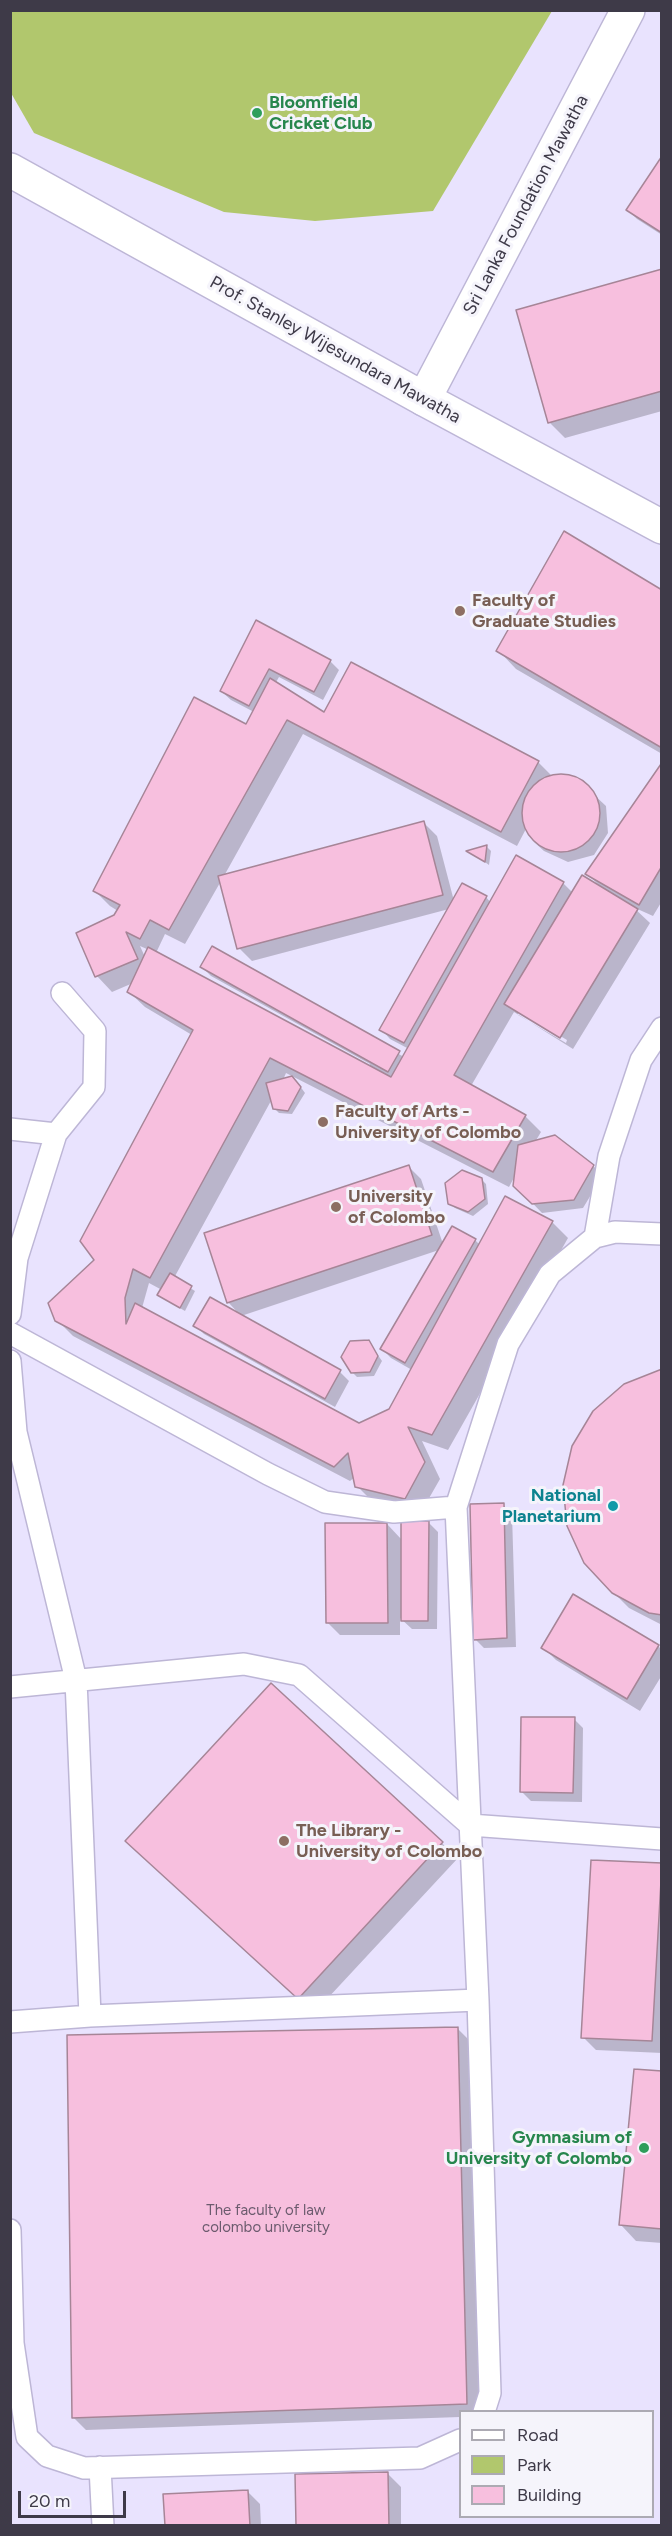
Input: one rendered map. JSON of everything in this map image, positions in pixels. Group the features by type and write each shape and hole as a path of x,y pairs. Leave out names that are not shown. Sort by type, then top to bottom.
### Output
{"main road":[{"name":"Sri Lanka Foundation Mawatha","path":"424,399 628,10"},
{"name":"Prof. Stanley Wijesundara Mawatha","path":"10,170 424,399 662,527"}],"lane":[{"path":"10,1314 18,1258 56,1134 94,1087 95,1031 62,993"},
{"path":"595,1237 609,1156 641,1060 662,1028"},
{"path":"10,1129 56,1134"},
{"path":"485,2410 490,2393 478,2000 456,1508 508,1344 550,1274 595,1237 615,1232 662,1234"},
{"path":"10,1333 268,1474 325,1502 394,1512 456,1508"},
{"path":"10,1361 16,1432 76,1680 90,2016"},
{"path":"10,1687 244,1664 299,1675 470,1825 662,1839"},
{"path":"10,2022 90,2016 478,2000"},
{"path":"10,2230 14,2343 27,2436 47,2456 84,2468 420,2457 459,2440"},
{"path":"100,2467 103,2526"}],"green space":[{"name":"Bloomfield Cricket Club","path":"10,11 552,11 433,211 315,221 224,212 34,133 11,93"}],"building":[{"path":"662,156 662,233 626,210"},
{"path":"662,269 662,391 548,423 516,310"},
{"name":"Faculty of Graduate Studies","path":"564,531 662,590 662,748 496,651"},
{"path":"256,620 331,660 314,692 269,669 249,706 220,691"},
{"path":"351,662 539,761 501,832 287,720 169,930 150,920 140,939 126,932 138,959 95,977 76,933 114,915 120,905 93,891 194,697 246,724 270,678 324,712"},
{"path":"661,764 662,866 639,905 585,874"},
{"path":"561,774 576,777 588,786 597,798 600,813 597,828 588,840 576,849 561,852 546,849 534,840 525,828 522,813 525,798 534,786 546,777"},
{"path":"424,821 443,895 237,949 218,876"},
{"path":"487,845 485,862 466,851"},
{"path":"516,855 564,882 454,1075 526,1115 493,1172 270,1058 150,1278 133,1269 125,1298 126,1324 135,1303 359,1423 389,1409 505,1196 553,1221 432,1435 408,1427 425,1462 405,1499 355,1487 348,1453 334,1467 55,1321 48,1303 94,1260 80,1241 193,1030 127,992 148,947 391,1077"},
{"path":"582,875 638,909 560,1038 504,1004"},
{"path":"462,883 487,896 404,1043 379,1030"},
{"path":"212,946 400,1051 388,1072 200,967"},
{"path":"292,1076 301,1087 288,1111 273,1109 266,1083"},
{"path":"555,1135 594,1165 574,1200 532,1204 513,1186 518,1145"},
{"path":"409,1165 432,1235 227,1303 204,1233"},
{"path":"462,1170 482,1178 485,1199 468,1212 448,1204 445,1183"},
{"path":"452,1226 476,1239 405,1363 380,1349"},
{"path":"170,1273 192,1286 180,1308 157,1295"},
{"path":"210,1297 341,1370 325,1399 193,1326"},
{"path":"369,1340 378,1356 370,1372 351,1373 341,1357 350,1341"},
{"name":"National Planetarium","path":"662,1369 662,1615 649,1613 612,1593 584,1563 567,1526 563,1485 572,1446 593,1411 624,1384"},
{"path":"504,1503 507,1638 473,1640 470,1504"},
{"path":"401,1521 429,1521 428,1621 401,1621"},
{"path":"325,1523 387,1523 388,1623 326,1623"},
{"path":"573,1594 659,1645 627,1699 541,1648"},
{"name":"The Library - University of Colombo","path":"271,1683 443,1842 298,1999 125,1841"},
{"path":"521,1717 575,1717 573,1793 520,1792"},
{"path":"591,1860 662,1863 652,2041 581,2038"},
{"path":"458,2027 467,2404 72,2418 67,2035"},
{"name":"Gymnasium of University of Colombo","path":"634,2069 662,2071 662,2229 619,2225"},
{"path":"388,2472 389,2526 296,2526 295,2474"},
{"path":"248,2490 250,2526 165,2526 163,2494"}],"place":[{"name":"Bloomfield Cricket Club","path":"257,113"},
{"name":"Faculty of Graduate Studies","path":"460,611"},
{"name":"Faculty of Arts - University of Colombo","path":"323,1122"},
{"name":"University of Colombo","path":"336,1207"},
{"name":"National Planetarium","path":"613,1506"},
{"name":"The Library - University of Colombo","path":"284,1841"},
{"name":"Gymnasium of University of Colombo","path":"644,2148"}]}
